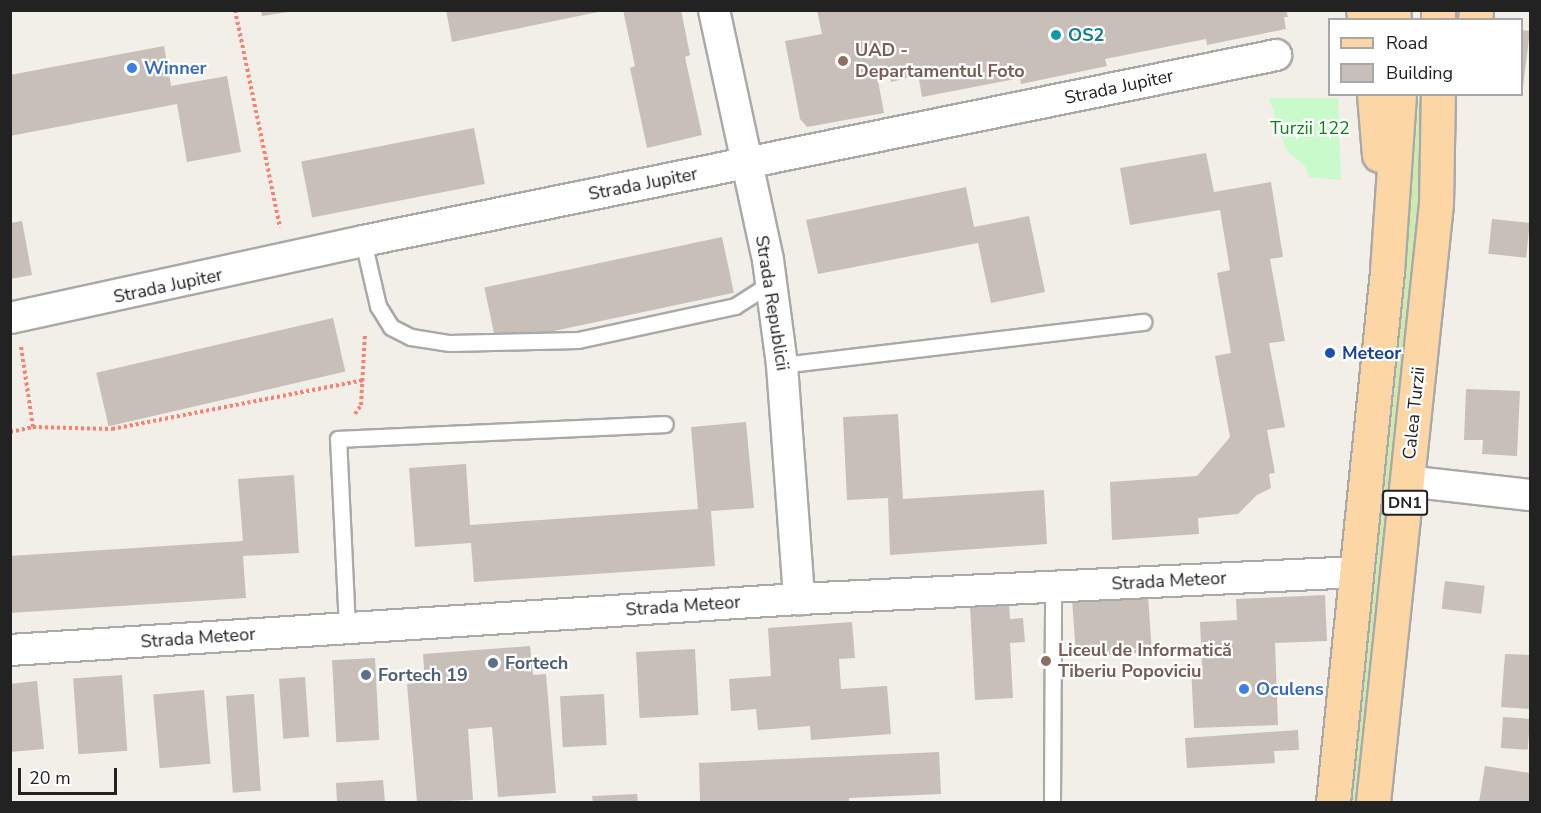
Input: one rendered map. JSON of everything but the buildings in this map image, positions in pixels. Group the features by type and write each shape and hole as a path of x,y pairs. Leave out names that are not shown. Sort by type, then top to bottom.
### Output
{"main road":[{"path":"1374,96 1387,272"},
{"name":"DN1","path":"1333,802 1387,272 1399,96"},
{"name":"Calea Turzii","path":"1373,802 1436,204 1438,96"},
{"name":"DN1","path":"1436,204 1459,96"}],"street":[{"name":"Strada Republicii","path":"714,10 771,283 782,365 799,599"},
{"name":"Strada Jupiter","path":"14,317 363,241 1276,55"},
{"path":"1407,481 1530,495"},
{"name":"Strada Meteor","path":"10,650 799,599 1357,572"}],"lane":[{"path":"363,241 378,306 391,327 411,337 450,343 578,340 735,306 771,283"},
{"path":"782,365 1143,322"},
{"path":"347,628 338,439 665,424"},
{"path":"1052,802 1053,587"}],"path":[{"path":"235,10 287,259"},
{"path":"14,317 33,427"},
{"path":"338,439 362,405 367,348 363,324"},
{"path":"10,432 33,427 112,429 364,380"}],"green space":[{"path":"1419,96 1427,96 1423,178 1358,802 1350,802 1403,298"},
{"name":"Turzii 122","path":"1269,98 1338,98 1341,180 1309,177 1305,166 1286,150"}],"place":[{"name":"OS2","path":"1056,35"},
{"name":"UAD - Departamentul Foto","path":"843,61"},
{"name":"Winner","path":"132,68"},
{"name":"Meteor","path":"1330,353"},
{"name":"Liceul de Informatică Tiberiu Popoviciu","path":"1046,661"},
{"name":"Fortech","path":"493,663"},
{"name":"Fortech 19","path":"366,675"},
{"name":"Oculens","path":"1244,689"}]}
